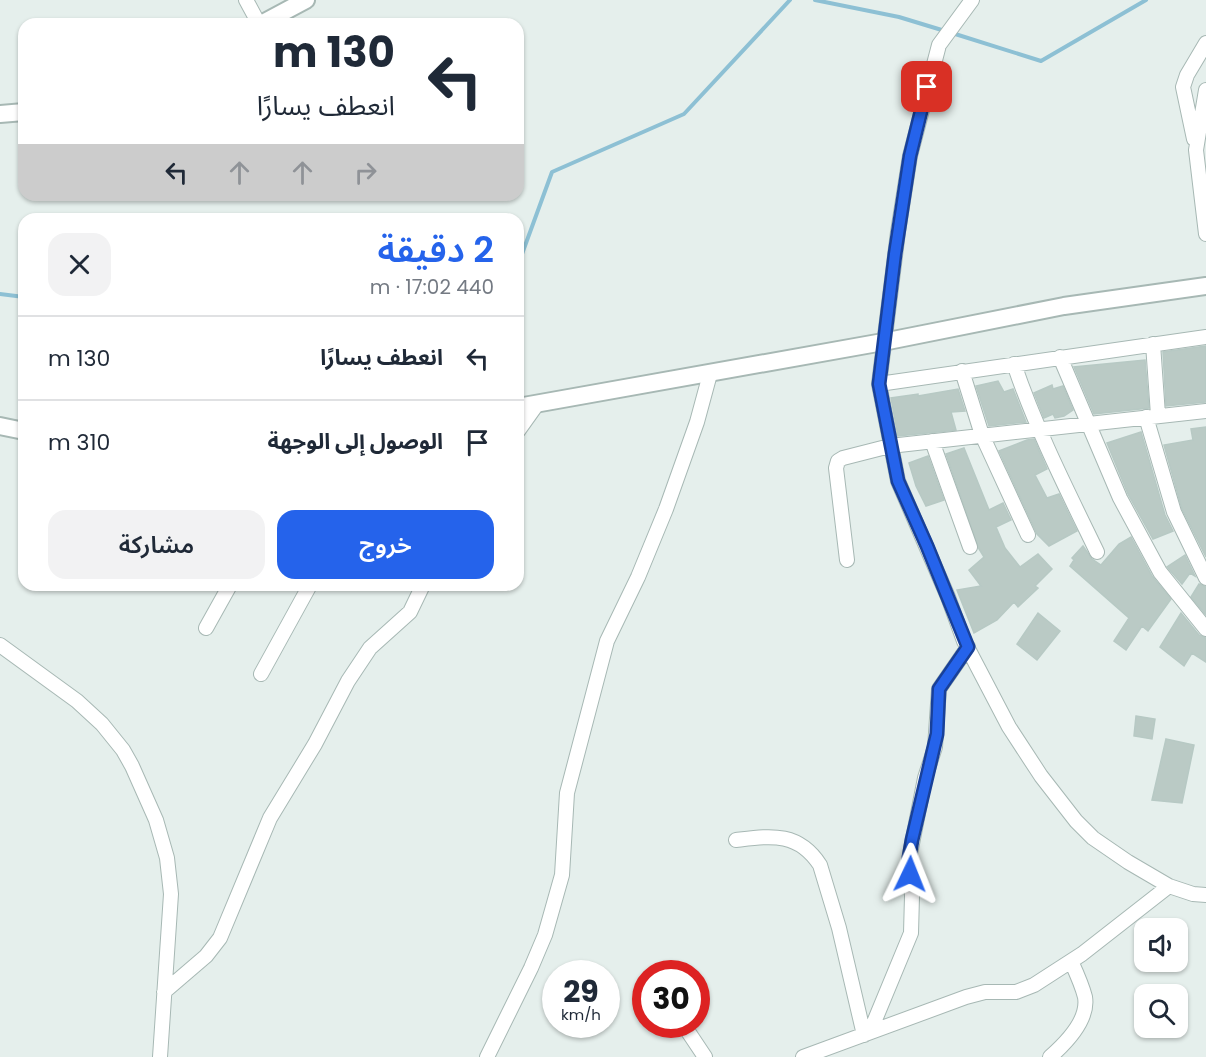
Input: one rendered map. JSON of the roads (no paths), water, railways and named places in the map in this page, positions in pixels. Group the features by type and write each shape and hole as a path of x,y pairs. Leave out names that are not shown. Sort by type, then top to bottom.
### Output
{"street":[{"path":"246,0 256,18"},
{"path":"272,18 306,0"},
{"path":"972,0 939,45 910,156 879,384 898,481 968,647 1009,727 1041,777 1076,821 1093,838 1169,886 1199,895 1206,907"},
{"path":"1206,43 1186,75 1183,87 1196,150 1206,234"},
{"path":"1196,150 1206,90"},
{"path":"0,114 18,112"},
{"path":"524,406 710,374 1064,306 1206,286"},
{"path":"879,384 1206,337"},
{"path":"1153,344 1152,416 1174,512 1206,578"},
{"path":"1060,357 1120,498 1160,572 1206,629"},
{"path":"1014,364 1039,428 1097,552"},
{"path":"962,372 982,435 1028,535"},
{"path":"487,1057 545,935 562,875 567,793 607,641 638,577 666,509 697,423 710,374"},
{"path":"524,423 538,403"},
{"path":"847,560 836,468 838,461 890,446 1206,411"},
{"path":"0,426 18,430"},
{"path":"932,441 970,547"},
{"path":"206,628 227,591"},
{"path":"261,674 307,591"},
{"path":"164,992 207,956 220,938 270,818 315,744 348,681 370,648 410,612 420,591"},
{"path":"0,645 90,712 112,735 132,766 156,820 163,839 170,876 171,911 160,1057"},
{"path":"867,1034 911,933 912,896 909,858 925,778 936,740 939,689 968,647"},
{"path":"736,840 780,836 802,846 815,857 820,865 839,928 867,1034"},
{"path":"804,1057 966,997 985,992 1024,990 1071,961 1169,886"},
{"path":"1050,1057 1064,1045 1085,1012 1085,996 1071,961"},
{"path":"692,1038 705,1057"}],"waterway":[{"path":"524,249 552,172 684,114 790,0"},
{"path":"815,0 899,17 945,31"},
{"path":"952,33 1041,61 1146,0"},
{"path":"0,294 18,296"}]}
